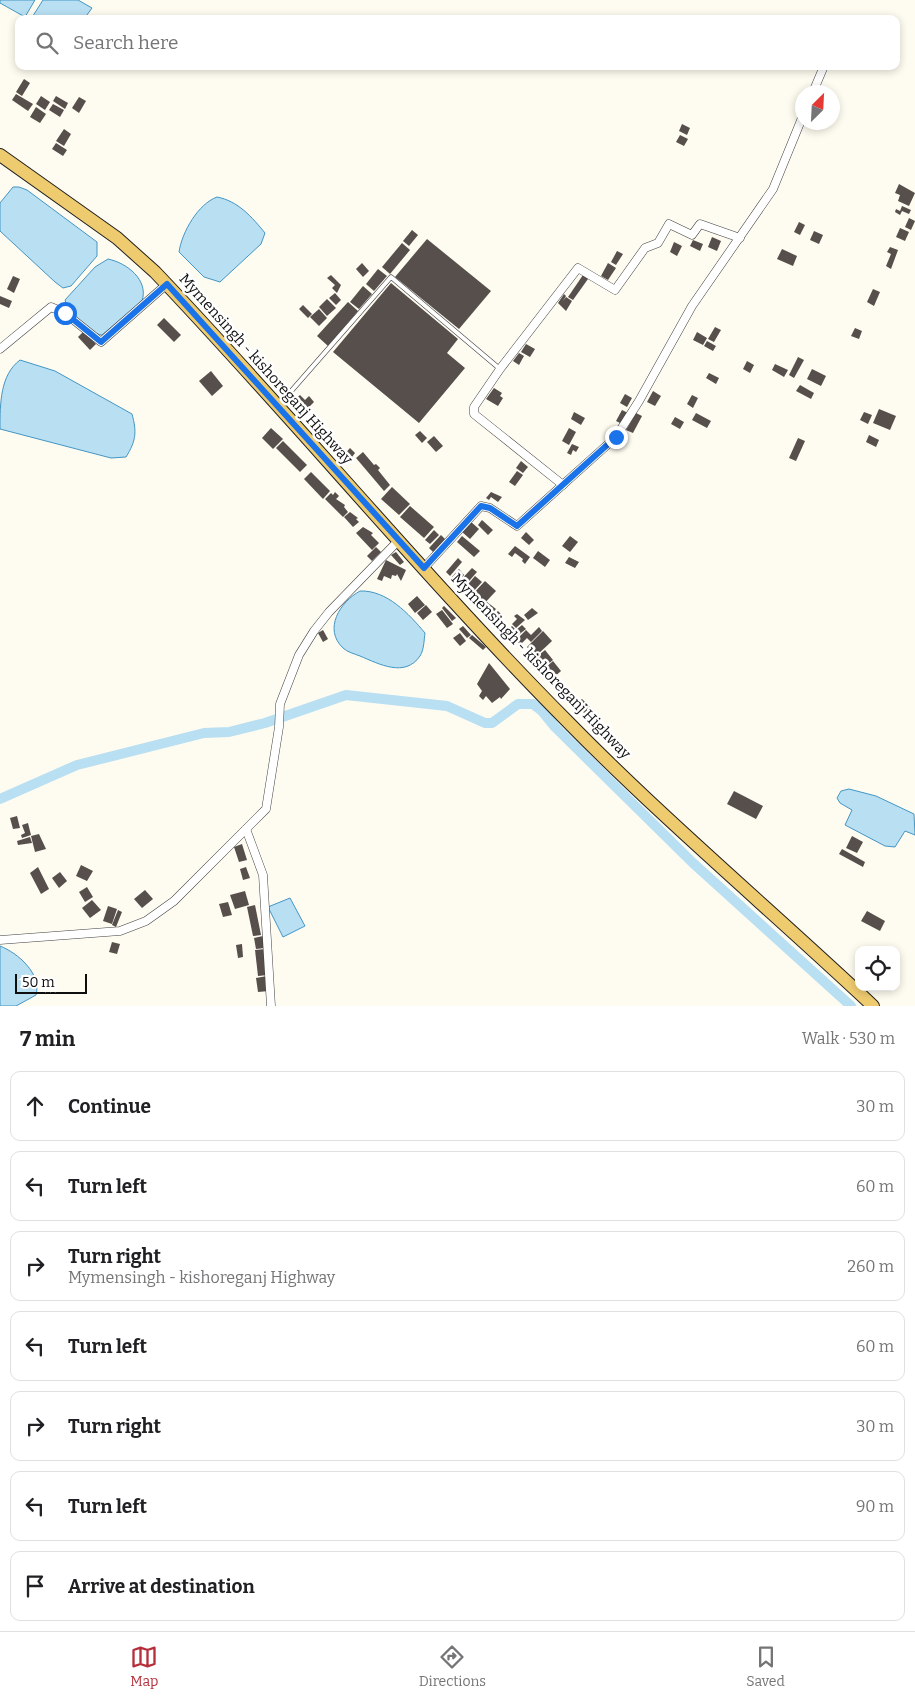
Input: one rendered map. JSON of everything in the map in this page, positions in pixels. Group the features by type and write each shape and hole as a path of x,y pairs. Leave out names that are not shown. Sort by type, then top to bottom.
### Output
{"main road":[{"name":"Mymensingh - kishoreganj Highway","path":"0,155 117,238 167,284 424,568 567,722 703,852 781,919 873,1006"}],"street":[{"path":"816,85 822,70"},
{"path":"424,568 481,506 490,508 517,526 616,437 639,401 692,306 773,189 797,130"},
{"path":"563,485 474,414 474,407 500,369 578,268 615,290 645,248 658,243 669,224 692,235 700,224 740,238"},
{"path":"0,349 51,307 65,313 101,342 167,284"},
{"path":"0,940 120,931 146,921 174,901 266,809 279,727 280,704 299,655 314,631 350,588 399,540"},
{"path":"246,829 264,875 271,1006"}],"lane":[{"path":"278,406 391,276 500,369"}],"water":[{"path":"0,0 35,0 26,15 21,15 0,3"},
{"path":"43,0 78,0 92,8 87,15 34,15"},
{"path":"13,187 27,190 97,242 97,256 71,286 63,288 55,282 0,231 0,203"},
{"path":"217,197 238,206 265,233 261,244 220,282 204,277 179,252 187,228 197,212"},
{"path":"108,259 122,264 135,274 142,286 143,293 142,301 102,335 85,327 70,311 65,300 95,267"},
{"path":"20,360 55,371 132,414 135,436 126,457 111,458 0,429 2,391 8,374"},
{"path":"360,591 379,594 397,604 425,633 421,654 414,663 399,668 383,665 347,651 337,641 334,633 336,616 346,602"},
{"path":"849,789 876,796 914,814 915,835 905,831 895,847 885,846 845,825 852,810 840,803 837,798 841,791"},
{"path":"290,898 305,926 283,937 268,907"},
{"path":"0,946 21,959 32,972 35,979 36,995 16,1006 0,1006"}],"building":[{"path":"24,79 30,83 22,96 16,92"},
{"path":"16,94 33,104 28,111 12,100"},
{"path":"41,96 50,102 45,110 36,104"},
{"path":"56,96 68,103 65,109 53,101"},
{"path":"79,97 86,101 79,113 72,108"},
{"path":"53,104 64,110 60,117 49,110"},
{"path":"36,107 46,114 40,123 30,117"},
{"path":"682,124 690,128 687,135 679,131"},
{"path":"64,129 71,134 64,146 56,141"},
{"path":"680,135 688,139 684,146 676,142"},
{"path":"56,143 67,150 63,156 52,149"},
{"path":"899,184 915,193 909,206 898,201 900,195 895,193"},
{"path":"902,206 911,210 909,214 902,211 900,215 895,212 896,209 900,211"},
{"path":"909,218 915,221 911,230 905,227"},
{"path":"799,222 805,225 800,235 794,232"},
{"path":"900,228 909,232 905,241 896,237"},
{"path":"412,230 418,235 409,246 403,241"},
{"path":"814,231 823,235 819,244 810,240"},
{"path":"712,237 721,241 717,251 708,247"},
{"path":"427,239 491,291 459,329 395,277"},
{"path":"693,240 703,244 700,251 690,246"},
{"path":"674,242 682,246 677,256 670,252"},
{"path":"402,243 410,250 390,274 382,267"},
{"path":"890,247 898,250 891,269 886,266 891,254 887,252"},
{"path":"782,249 797,256 793,266 777,259"},
{"path":"617,251 623,254 616,265 611,262"},
{"path":"362,263 369,271 363,277 356,269"},
{"path":"608,263 616,268 608,280 601,276"},
{"path":"378,269 387,276 374,291 366,284"},
{"path":"331,275 341,285 337,293 332,288 335,285 327,278"},
{"path":"583,275 588,279 573,300 568,297"},
{"path":"13,276 20,279 14,293 7,289"},
{"path":"391,283 458,339 447,353 465,368 419,423 333,352"},
{"path":"363,286 372,294 359,309 350,302"},
{"path":"873,289 880,292 874,306 867,302"},
{"path":"335,293 341,300 336,305 329,298"},
{"path":"564,294 566,296 563,301 566,297 572,301 566,311 558,303"},
{"path":"0,296 12,301 9,308 0,304"},
{"path":"327,299 336,308 327,316 319,307"},
{"path":"348,302 358,311 328,346 317,336"},
{"path":"303,305 312,314 308,318 299,309"},
{"path":"319,309 327,318 319,326 310,317"},
{"path":"164,318 181,335 174,342 157,325"},
{"path":"715,327 721,330 714,342 708,339"},
{"path":"855,328 862,331 859,339 851,336"},
{"path":"84,331 96,344 90,350 78,337"},
{"path":"697,332 707,338 703,345 693,340"},
{"path":"707,341 716,346 713,351 704,346"},
{"path":"526,344 535,349 530,357 521,352"},
{"path":"519,353 524,356 519,365 513,361"},
{"path":"798,357 804,360 794,378 789,375"},
{"path":"747,361 754,365 750,373 743,369"},
{"path":"775,364 788,370 784,377 772,370"},
{"path":"812,369 826,376 821,386 807,379"},
{"path":"211,371 223,386 212,396 199,381"},
{"path":"709,373 719,378 716,384 706,378"},
{"path":"800,385 814,393 811,399 796,391"},
{"path":"494,388 502,393 500,396 503,398 498,406 486,399"},
{"path":"653,391 661,396 655,406 647,402"},
{"path":"625,394 632,398 627,407 620,403"},
{"path":"300,395 305,400 309,396 314,402 305,411 294,400"},
{"path":"692,395 698,398 693,408 687,404"},
{"path":"879,409 896,416 890,430 873,423"},
{"path":"622,410 628,413 622,424 616,421"},
{"path":"574,412 585,418 581,425 571,419"},
{"path":"864,412 872,415 868,424 860,420"},
{"path":"636,413 642,416 633,433 626,430"},
{"path":"696,413 711,421 707,428 692,420"},
{"path":"675,417 684,422 680,429 671,424"},
{"path":"271,428 283,439 273,449 262,438"},
{"path":"569,428 576,432 569,445 562,441"},
{"path":"420,431 427,438 422,443 415,435"},
{"path":"869,435 879,440 876,447 866,442"},
{"path":"434,436 443,446 436,452 427,442"},
{"path":"798,438 805,441 796,461 789,458"},
{"path":"283,441 307,465 300,472 276,448"},
{"path":"572,444 579,447 576,452 573,450 571,455 567,453"},
{"path":"350,448 355,453 349,461 343,456"},
{"path":"363,452 374,465 376,464 380,468 378,470 390,485 384,491 356,458"},
{"path":"521,461 528,467 523,473 516,468"},
{"path":"517,471 523,475 515,486 509,482"},
{"path":"311,472 330,491 323,499 304,479"},
{"path":"392,487 410,504 399,515 381,499"},
{"path":"335,492 339,496 336,499 345,505 344,507 348,512 343,517 325,499"},
{"path":"491,492 502,497 498,502 491,497 489,500 486,498"},
{"path":"410,506 434,527 424,538 400,517"},
{"path":"350,512 358,518 356,519 359,522 353,527 344,517"},
{"path":"482,520 493,530 488,535 478,525"},
{"path":"470,521 479,529 470,539 461,531"},
{"path":"363,527 373,533 371,535 379,543 372,550 356,533"},
{"path":"434,530 439,535 430,544 425,540"},
{"path":"526,532 534,540 529,545 521,538"},
{"path":"441,535 447,541 435,554 429,548"},
{"path":"462,536 480,551 474,557 457,542"},
{"path":"570,536 578,542 570,552 562,546"},
{"path":"515,546 530,557 525,564 522,561 523,559 515,553 512,557 508,554"},
{"path":"376,547 381,552 372,561 367,556"},
{"path":"538,551 550,560 545,567 533,558"},
{"path":"396,552 404,562 400,565 391,555"},
{"path":"569,557 579,562 575,568 565,563"},
{"path":"458,558 462,562 450,576 446,572"},
{"path":"386,560 406,570 401,581 397,574 396,576 392,575 391,579 384,576 382,581 377,579"},
{"path":"472,568 477,572 463,588 458,583"},
{"path":"459,569 464,575 457,583 451,578"},
{"path":"475,576 482,582 471,594 464,589"},
{"path":"485,581 496,591 482,606 471,596"},
{"path":"417,596 425,605 415,613 408,604"},
{"path":"487,602 496,609 489,617 480,609"},
{"path":"426,605 432,612 423,620 417,613"},
{"path":"444,606 456,618 452,621 442,608"},
{"path":"532,608 538,613 528,620 524,615"},
{"path":"442,610 453,624 447,628 436,614"},
{"path":"498,611 502,615 492,624 488,620"},
{"path":"517,614 525,620 516,628 512,624 517,619 514,616"},
{"path":"522,625 526,629 512,640 509,637 514,633 510,636 506,632 512,626 516,630"},
{"path":"463,626 471,635 467,638 459,629"},
{"path":"539,627 542,631 531,642 527,638 520,645 516,640 526,630 531,635"},
{"path":"323,630 328,639 323,642 318,633"},
{"path":"543,631 552,641 536,656 527,647"},
{"path":"460,633 466,641 460,646 453,638"},
{"path":"472,635 486,647 483,650 469,638"},
{"path":"545,650 553,660 541,670 533,660"},
{"path":"553,661 561,671 553,678 545,668"},
{"path":"489,663 510,689 501,699 500,697 492,703 486,696 483,700 479,696 482,691 477,684"},
{"path":"582,699 591,708 584,713 576,704"},
{"path":"734,791 763,806 756,819 727,804"},
{"path":"17,816 20,828 13,829 10,818"},
{"path":"28,823 31,835 22,838 21,835 25,833 22,825"},
{"path":"39,834 46,849 35,852 31,836"},
{"path":"852,836 863,842 857,853 846,848"},
{"path":"30,837 32,843 18,845 17,841"},
{"path":"242,844 247,860 239,862 234,847"},
{"path":"842,849 865,862 863,867 839,854"},
{"path":"81,865 93,871 87,881 76,876"},
{"path":"38,867 49,889 41,894 30,873"},
{"path":"246,867 250,878 243,880 240,869"},
{"path":"60,872 67,881 59,888 52,878"},
{"path":"87,887 93,897 85,902 79,892"},
{"path":"145,890 153,899 142,908 134,899"},
{"path":"245,891 249,905 235,909 230,895"},
{"path":"92,900 101,910 90,918 82,908"},
{"path":"228,902 232,915 223,917 219,904"},
{"path":"255,905 261,935 253,936 247,907"},
{"path":"108,906 117,909 112,924 103,921"},
{"path":"118,910 122,912 116,927 112,925"},
{"path":"867,911 885,921 880,931 861,921"},
{"path":"263,936 265,948 256,949 254,938"},
{"path":"112,942 120,944 117,954 109,952"},
{"path":"242,944 243,957 238,958 236,945"},
{"path":"265,949 268,975 258,976 255,950"},
{"path":"267,976 269,991 258,992 256,978"}],"waterway":[{"path":"0,799 77,765 204,733 229,732 265,723 346,695 447,706 485,723 492,723 518,704 533,704 693,863 851,1006"}],"route":[{"path":"65,313 101,342 167,284 424,568 481,506 490,508 517,526 616,437"}]}
